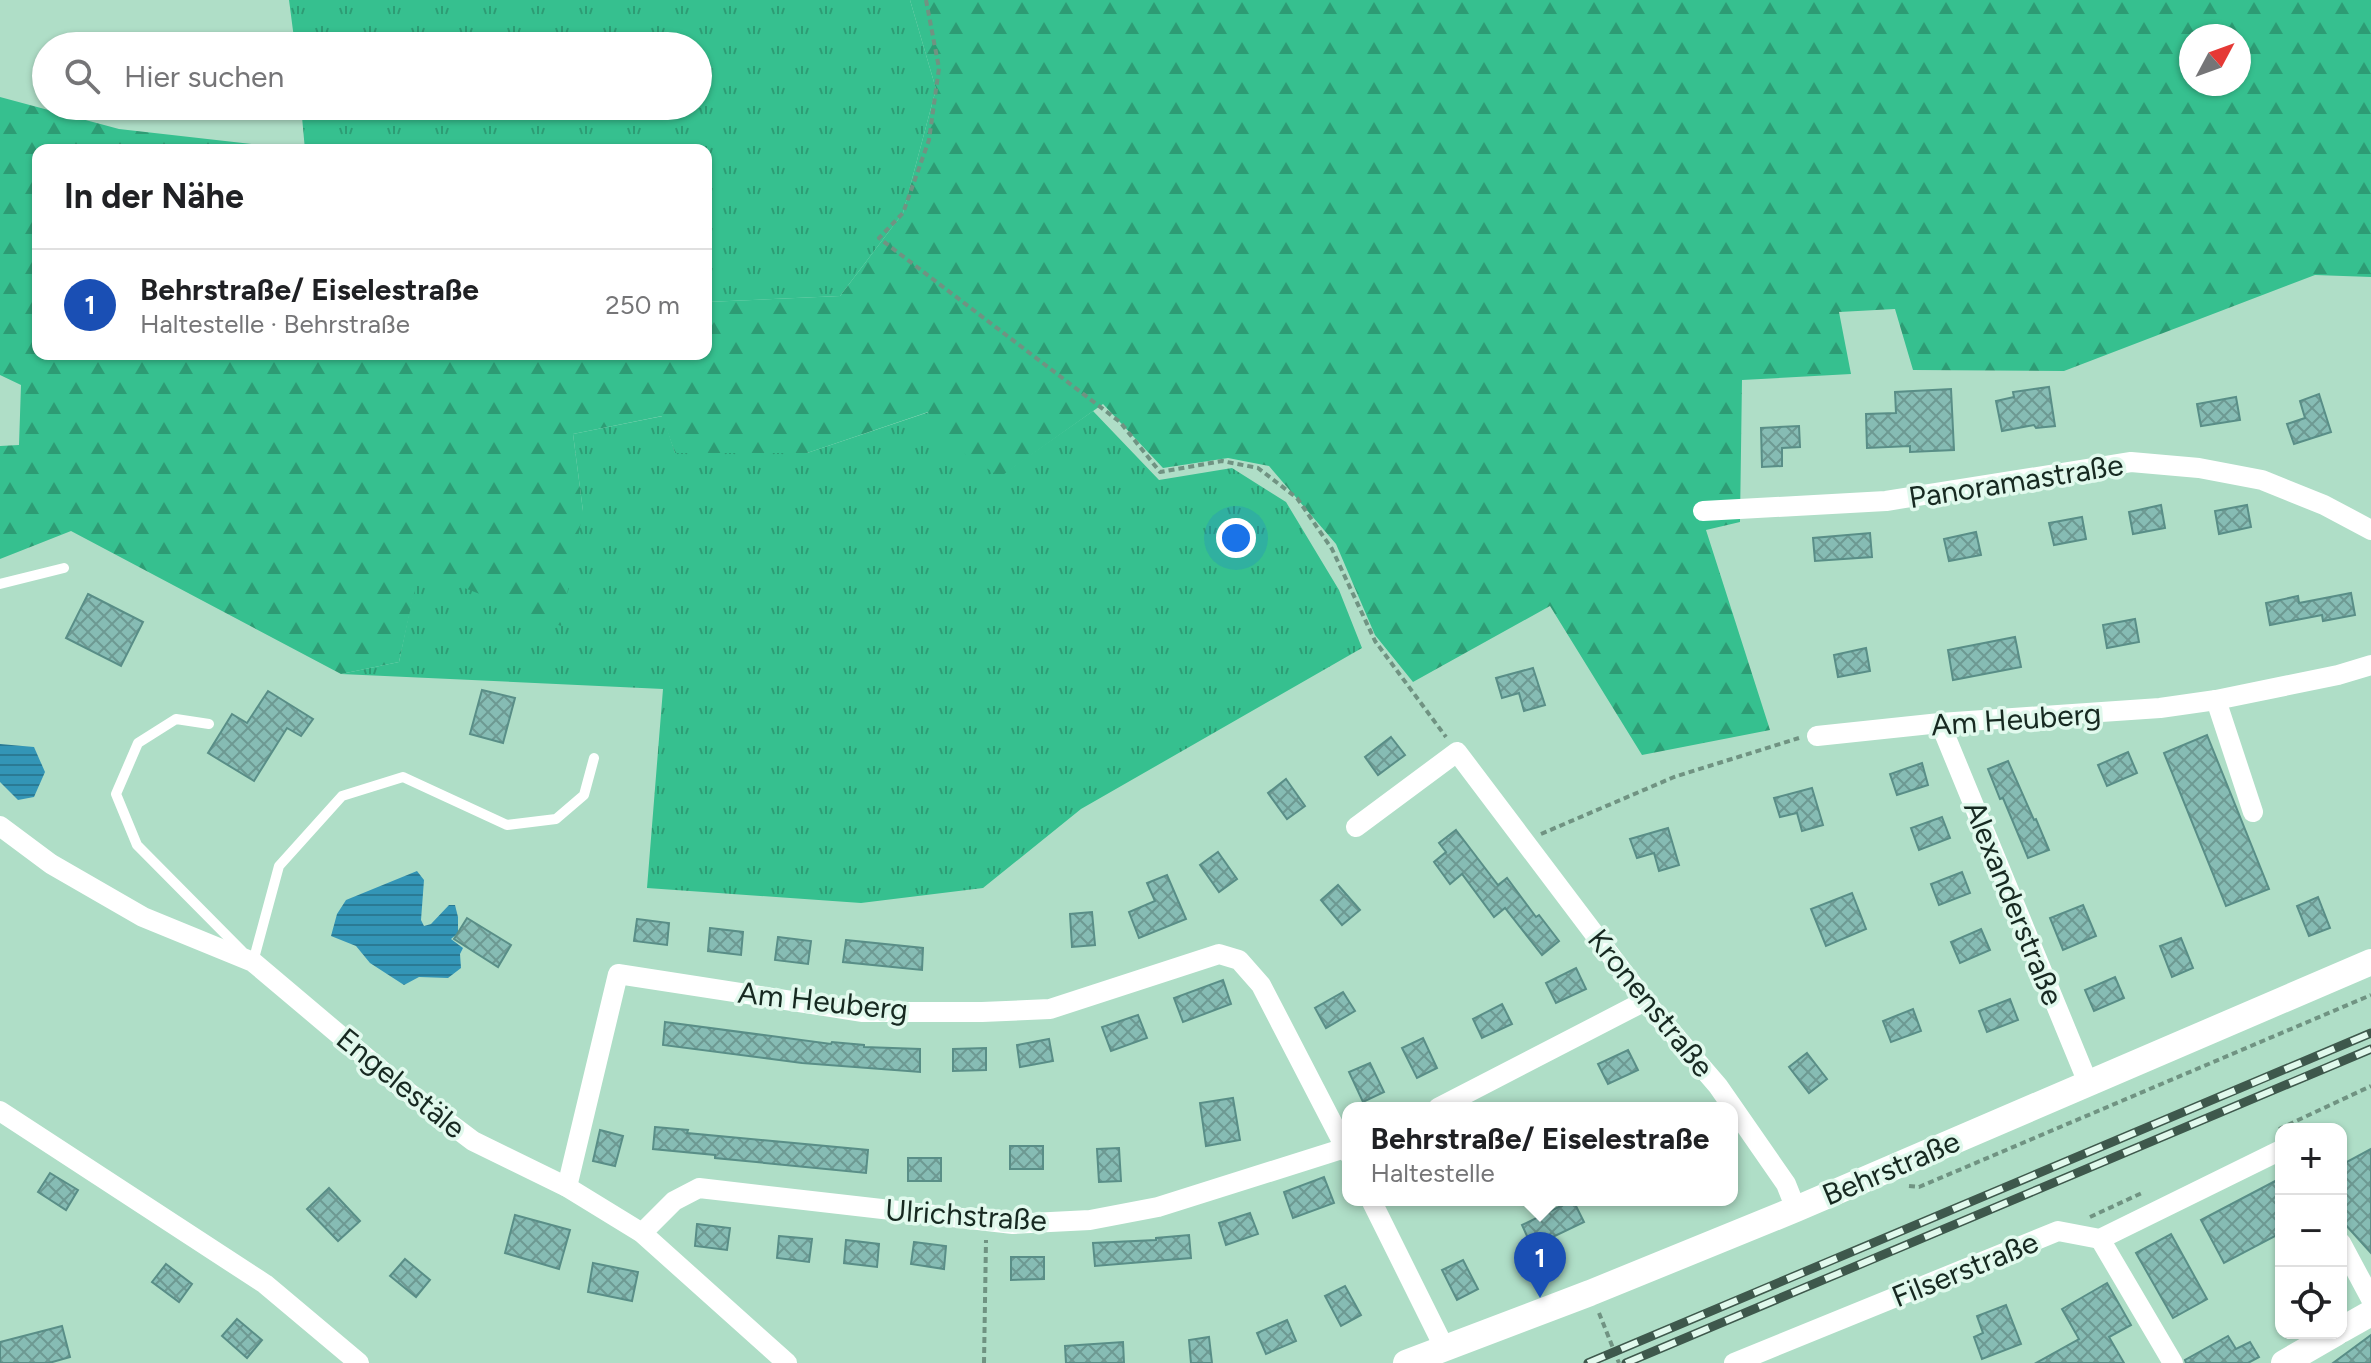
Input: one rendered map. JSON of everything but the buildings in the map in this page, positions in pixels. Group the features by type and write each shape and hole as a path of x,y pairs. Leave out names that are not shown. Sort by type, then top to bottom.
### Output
{"street":[{"name":"Panoramastraße","path":"1703,511 1886,501 2131,462 2199,468 2262,480 2324,505 2371,530"},
{"name":"Am Heuberg","path":"1817,736 1940,723 2160,708 2216,700 2338,675 2371,665"},
{"path":"2216,700 2253,812"},
{"name":"Alexanderstraße","path":"1940,723 2088,1083"},
{"path":"1356,827 1457,752 1524,841"},
{"name":"Engelestäle","path":"0,826 51,864 143,917 253,962 400,1086 473,1141 567,1187 642,1233 787,1363"},
{"name":"Kronenstraße","path":"1524,841 1645,1001 1729,1102"},
{"name":"Am Heuberg","path":"567,1187 618,974 863,1012 982,1012 1050,1009 1219,954 1239,960 1261,985 1342,1140"},
{"name":"Behrstraße","path":"1406,1363 1796,1209 2371,962"},
{"path":"1450,1102 1645,1001"},
{"path":"0,1111 265,1284 359,1363"},
{"name":"Kronenstraße","path":"1738,1115 1786,1184 1796,1209"},
{"name":"Ulrichstraße","path":"642,1233 674,1201 699,1188 1013,1224 1090,1220 1158,1207 1342,1152"},
{"path":"2173,1363 2100,1239 2275,1153"},
{"path":"1374,1206 1445,1349"},
{"name":"Filserstraße","path":"1734,1363 2058,1231 2100,1239"},
{"path":"2347,1254 2371,1299"},
{"path":"2347,1327 2371,1313"},
{"path":"2284,1363 2326,1339"}],"lane":[{"path":"0,584 64,568"},
{"path":"209,724 176,719 138,743 116,794 137,845 253,962"},
{"path":"253,962 279,866 342,796 403,777 507,825 556,819 584,795 594,758"}],"path":[{"path":"926,0 939,68 929,140 903,213 879,238 1120,422 1160,472 1222,461 1258,468 1297,498 1332,549 1375,641 1457,752"},
{"path":"1524,841 1674,777 1798,738 1817,736"},
{"path":"1905,1185 1919,1187 2371,995"},
{"path":"984,1363 986,1221"},
{"path":"1602,1322 1619,1363"}],"green space":[{"path":"289,0 910,0 936,89 903,213 840,296 712,302 712,144 304,144 302,120 712,120 712,32 293,32"},
{"path":"910,0 2371,0 2371,277 2315,275 2064,371 1913,370 1895,309 1839,312 1851,374 1742,380 1740,522 1706,530 1770,730 1642,755 1550,606 1413,682 1375,635 1336,544 1269,466 1228,458 1163,468 1103,404 1000,477 939,437 928,412 807,453 675,453 662,416 573,434 583,511 561,626 419,570 399,662 341,674 71,531 0,559 0,446 19,445 21,385 0,375 0,97 32,106 32,120 86,120 119,129 252,144 32,144 32,360 712,360 712,302 840,296 903,213 936,89"},
{"path":"1093,411 1159,480 1232,468 1286,502 1339,590 1362,648 1081,809 983,888 861,903 647,888 663,689 341,674 399,662 418,570 583,511 573,434 663,416 675,453 807,453 929,412 1000,476"}],"water":[{"path":"0,744 34,747 45,772 34,797 18,800 0,782"},
{"path":"417,871 424,880 421,920 424,926 431,924 449,905 455,905 458,933 451,939 463,948 461,968 448,978 419,977 404,985 370,963 356,946 331,936 337,914 346,900"}],"railway":[{"path":"1588,1363 2371,1033"},
{"path":"1626,1363 2371,1049"}],"place":[{"name":"Behrstraße/ Eiselestraße","path":"1540,1298"}]}
